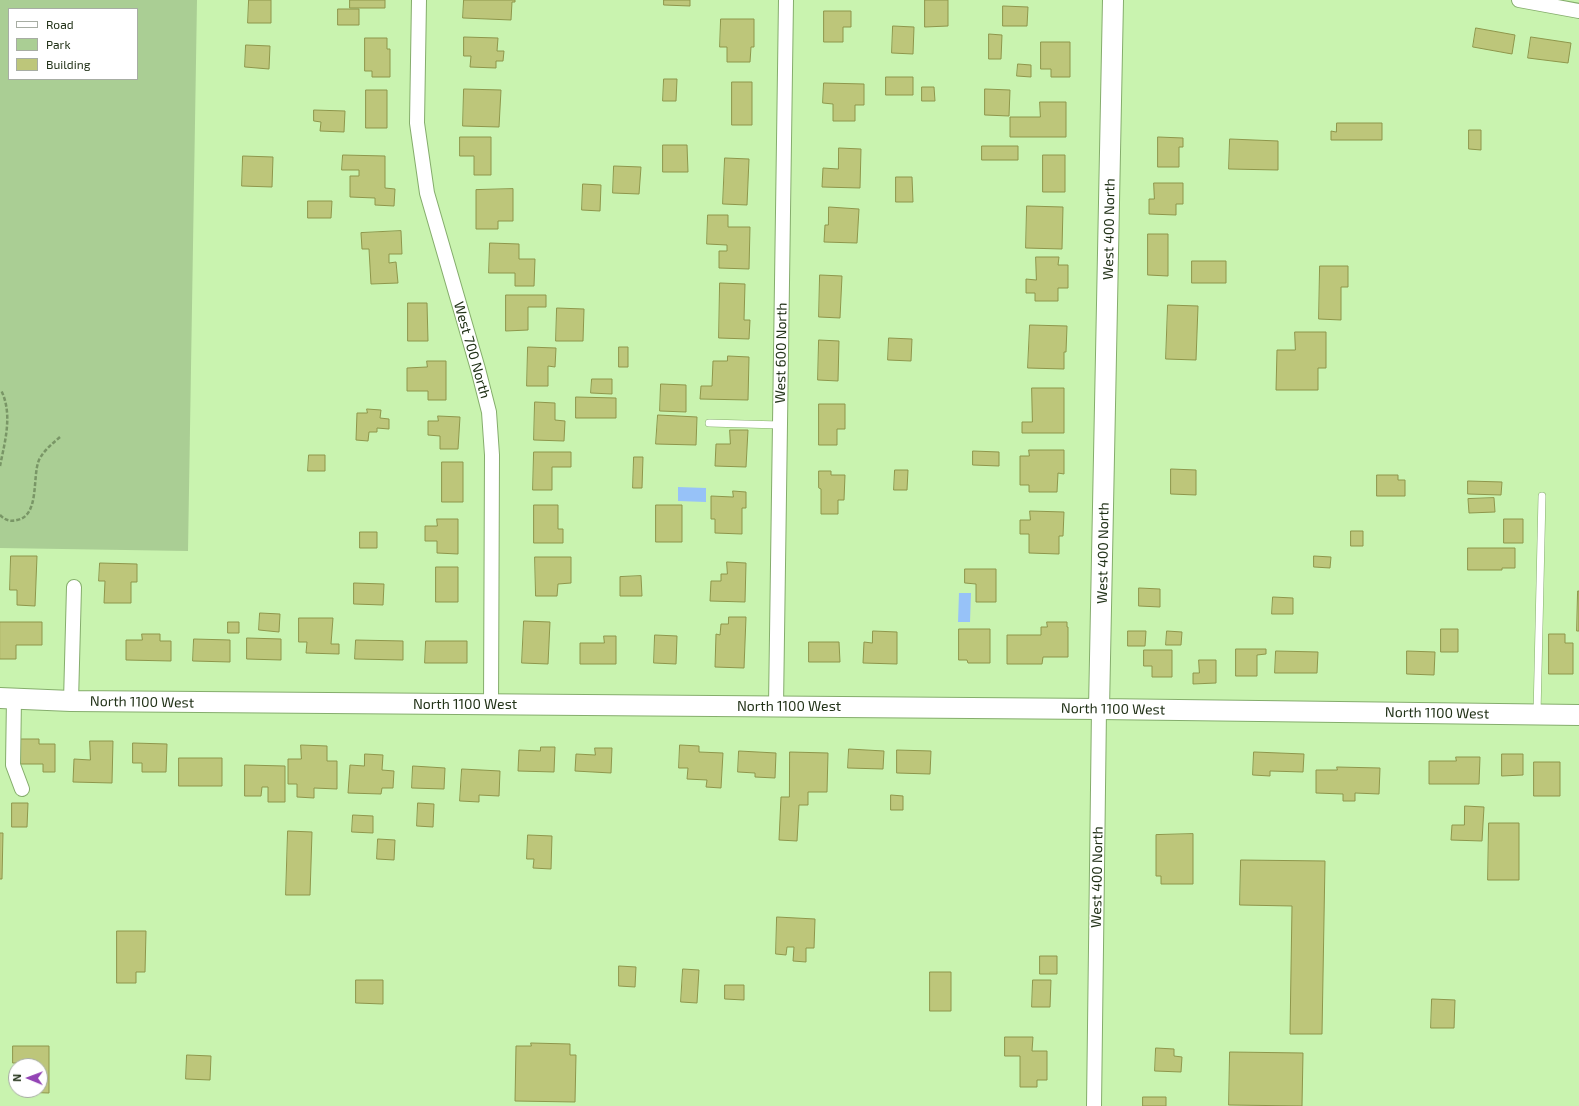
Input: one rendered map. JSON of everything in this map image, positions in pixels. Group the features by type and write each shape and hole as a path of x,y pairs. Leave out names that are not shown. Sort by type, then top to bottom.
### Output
{"street":[{"name":"West 700 North","path":"419,0 417,123 427,193 489,412 492,455 491,705"},
{"name":"West 600 North","path":"776,706 786,0"},
{"name":"West 400 North","path":"1094,1106 1113,0"},
{"path":"1519,0 1579,10"},
{"path":"71,701 74,587"},
{"name":"North 1100 West","path":"7,698 71,701 1100,708 1579,714"},
{"path":"7,698 13,765 22,789"}],"lane":[{"path":"709,423 780,425"},
{"path":"1537,714 1542,496"}],"path":[{"path":"0,466 6,434 7,410 1,390"},
{"path":"0,515 4,519 13,521 25,517 32,505 37,470 40,460 51,445 60,437"}],"green space":[{"path":"0,0 197,0 188,551 0,548"}],"water":[{"path":"678,487 706,488 706,502 678,501"},
{"path":"959,593 971,593 970,622 958,622"}],"building":[{"path":"249,0 271,0 271,23 248,23"},
{"path":"350,0 385,0 385,8 350,8"},
{"path":"464,0 515,0 515,2 512,2 511,20 463,18"},
{"path":"664,0 690,0 690,6 664,5"},
{"path":"925,0 948,0 948,26 925,27"},
{"path":"1003,6 1028,7 1027,26 1003,26"},
{"path":"338,9 359,9 359,25 338,25"},
{"path":"824,11 851,11 851,27 843,27 843,42 824,42"},
{"path":"721,19 754,19 754,47 751,47 750,62 727,62 727,47 720,47"},
{"path":"893,26 914,27 913,54 892,53"},
{"path":"1476,28 1515,35 1512,54 1473,47"},
{"path":"989,34 1002,35 1001,59 989,59"},
{"path":"464,37 498,38 497,51 504,51 503,61 496,61 496,68 470,67 471,56 464,56"},
{"path":"1531,37 1571,43 1568,63 1528,58"},
{"path":"365,38 387,38 387,49 390,49 390,77 372,77 372,71 365,71"},
{"path":"1041,42 1070,42 1070,77 1051,77 1051,69 1041,69"},
{"path":"246,45 270,46 269,69 245,67"},
{"path":"1018,64 1031,65 1031,77 1017,76"},
{"path":"886,77 913,77 913,95 886,95"},
{"path":"664,79 677,79 676,101 663,101"},
{"path":"732,82 752,82 752,125 732,125"},
{"path":"824,83 864,84 864,105 855,105 855,121 833,121 833,104 823,103"},
{"path":"922,87 934,87 935,101 922,101"},
{"path":"464,89 501,90 499,127 463,126"},
{"path":"985,89 1010,90 1009,116 985,115"},
{"path":"366,90 387,90 387,128 366,128"},
{"path":"1040,102 1066,102 1066,137 1010,137 1010,117 1040,117"},
{"path":"314,110 345,111 344,132 320,131 321,122 314,121"},
{"path":"1337,123 1382,123 1382,140 1331,140 1331,131 1336,132"},
{"path":"1469,130 1481,130 1481,150 1469,149"},
{"path":"460,137 491,137 491,175 474,175 474,156 460,156"},
{"path":"1158,137 1183,138 1183,147 1179,147 1179,167 1158,167"},
{"path":"1230,139 1278,141 1278,170 1229,169"},
{"path":"663,145 687,145 688,172 663,172"},
{"path":"982,146 1018,146 1018,160 982,160"},
{"path":"839,148 861,149 860,188 822,187 823,168 838,169"},
{"path":"343,155 385,156 385,188 395,189 394,206 375,205 375,198 350,197 350,176 359,176 359,170 342,170"},
{"path":"1043,155 1065,155 1065,192 1043,192"},
{"path":"243,156 273,157 272,187 242,186"},
{"path":"725,158 749,159 747,205 723,204"},
{"path":"614,166 641,167 639,194 613,193"},
{"path":"896,177 912,177 913,202 896,202"},
{"path":"1154,183 1183,183 1183,204 1176,204 1176,215 1149,214 1149,199 1154,199"},
{"path":"583,184 601,185 600,211 582,210"},
{"path":"513,189 513,221 498,221 498,229 476,229 476,190"},
{"path":"308,201 332,201 331,218 308,218"},
{"path":"1027,206 1063,207 1062,249 1026,248"},
{"path":"829,207 859,209 857,243 824,242 825,225 828,225"},
{"path":"708,215 728,215 728,227 750,227 749,269 719,268 719,251 727,251 727,245 707,244"},
{"path":"401,231 402,254 389,254 389,263 396,262 398,283 371,284 369,249 362,249 361,233"},
{"path":"1148,234 1168,234 1168,276 1148,275"},
{"path":"490,243 519,244 519,259 535,259 534,286 515,286 515,273 489,273"},
{"path":"1036,257 1059,257 1058,265 1068,265 1068,288 1058,288 1058,301 1035,301 1035,293 1026,293 1026,279 1036,280"},
{"path":"1192,261 1226,261 1226,283 1192,283"},
{"path":"1320,266 1348,266 1348,287 1341,287 1341,320 1319,319"},
{"path":"820,275 842,276 840,318 819,317"},
{"path":"720,283 745,284 744,320 750,320 749,339 719,338"},
{"path":"506,295 546,295 546,307 528,307 528,330 506,331"},
{"path":"408,303 427,303 428,341 408,341"},
{"path":"1168,305 1198,306 1196,360 1166,359"},
{"path":"557,308 584,309 583,341 556,341"},
{"path":"1030,325 1067,326 1064,369 1028,368"},
{"path":"1295,332 1326,332 1326,368 1318,368 1318,390 1276,390 1277,350 1295,350"},
{"path":"889,338 912,339 911,361 888,360"},
{"path":"819,340 839,341 838,381 818,380"},
{"path":"528,347 556,348 555,367 548,366 548,386 527,386"},
{"path":"619,347 628,347 628,367 619,367"},
{"path":"728,356 749,357 748,400 700,399 701,386 712,386 713,361 727,361"},
{"path":"427,361 446,361 446,400 428,400 428,391 407,391 407,368 427,367"},
{"path":"592,379 612,379 612,394 591,393"},
{"path":"661,384 686,385 686,412 660,411"},
{"path":"1032,388 1064,388 1064,433 1022,433 1022,422 1032,422"},
{"path":"576,397 616,398 616,418 576,418"},
{"path":"535,402 555,403 555,420 565,421 564,441 534,440"},
{"path":"819,404 845,404 845,429 837,429 837,445 819,445"},
{"path":"367,409 381,410 380,418 389,419 389,429 377,428 377,432 369,432 368,441 356,440 357,413 367,413"},
{"path":"658,415 697,417 696,445 656,444"},
{"path":"438,416 460,417 458,449 440,449 440,436 428,435 428,421 438,421"},
{"path":"730,430 748,430 746,467 715,466 716,444 730,444"},
{"path":"1029,450 1064,450 1064,474 1058,473 1057,492 1029,492 1029,485 1020,485 1020,456 1029,456"},
{"path":"973,451 999,452 999,466 973,465"},
{"path":"534,452 571,452 571,467 552,467 552,490 533,490"},
{"path":"309,455 325,455 325,471 308,471"},
{"path":"634,457 643,457 642,488 633,488"},
{"path":"442,462 463,462 463,502 442,502"},
{"path":"1171,469 1196,470 1196,495 1171,494"},
{"path":"895,470 908,470 907,490 894,490"},
{"path":"819,471 831,471 831,475 845,475 844,500 838,500 838,514 821,514"},
{"path":"1377,475 1398,475 1398,480 1405,480 1405,496 1377,496"},
{"path":"1468,481 1502,482 1501,495 1468,494"},
{"path":"733,491 746,492 746,508 742,508 742,534 715,533 715,519 711,519 711,496 733,497"},
{"path":"1494,498 1495,512 1469,513 1468,499"},
{"path":"534,505 558,505 558,529 563,529 563,543 534,543"},
{"path":"656,505 682,505 682,542 656,542"},
{"path":"1030,511 1064,512 1063,536 1059,536 1059,554 1029,553 1029,534 1020,534 1020,520 1030,520"},
{"path":"437,519 458,519 458,554 437,553 437,541 425,541 425,526 437,526"},
{"path":"1504,519 1523,519 1523,543 1504,543"},
{"path":"1351,531 1363,531 1363,546 1351,546"},
{"path":"360,532 377,532 377,548 360,548"},
{"path":"1468,548 1515,548 1515,568 1502,568 1502,570 1468,570"},
{"path":"11,556 37,556 35,606 17,605 17,590 10,590"},
{"path":"1314,556 1331,557 1330,568 1314,567"},
{"path":"535,557 571,557 571,583 558,584 557,596 536,596"},
{"path":"727,562 746,563 745,602 710,601 711,581 721,581 721,574 727,574"},
{"path":"100,563 137,564 137,582 131,582 131,603 104,603 105,581 99,581"},
{"path":"436,567 458,567 458,602 436,602"},
{"path":"965,569 996,569 996,602 976,602 976,584 965,583"},
{"path":"641,576 642,596 620,596 620,577"},
{"path":"354,583 384,584 383,605 354,604"},
{"path":"1139,588 1160,589 1160,607 1139,606"},
{"path":"1578,591 1579,631 1577,631"},
{"path":"1273,597 1293,598 1293,614 1272,614"},
{"path":"260,613 280,614 279,632 259,630"},
{"path":"729,617 746,617 744,668 715,667 716,634 720,635 721,624 728,624"},
{"path":"299,618 333,618 331,644 339,644 339,654 306,653 307,642 299,642"},
{"path":"524,621 550,622 548,664 522,663"},
{"path":"0,622 42,622 42,645 16,645 16,659 0,659"},
{"path":"228,622 239,622 239,633 228,633"},
{"path":"1047,622 1067,622 1068,657 1043,657 1042,664 1007,664 1007,635 1041,635 1041,627 1047,627"},
{"path":"959,629 990,629 990,663 968,663 967,660 959,660"},
{"path":"1441,629 1458,629 1458,652 1441,652"},
{"path":"873,631 897,632 897,664 863,663 864,642 872,643"},
{"path":"1128,631 1146,631 1145,646 1128,646"},
{"path":"1167,631 1182,632 1181,645 1166,645"},
{"path":"142,634 160,634 160,641 171,641 171,661 126,660 126,640 142,640"},
{"path":"1549,634 1565,634 1565,643 1573,643 1573,674 1549,674"},
{"path":"655,635 677,636 676,664 654,663"},
{"path":"604,636 616,636 616,664 580,664 580,643 604,643"},
{"path":"247,638 281,639 281,660 247,659"},
{"path":"194,639 230,640 230,662 193,661"},
{"path":"356,640 403,641 403,660 355,659"},
{"path":"426,641 467,641 467,663 425,663"},
{"path":"809,642 839,642 840,662 809,662"},
{"path":"1236,649 1266,649 1266,654 1257,655 1257,676 1236,676"},
{"path":"1144,650 1172,650 1172,677 1152,677 1152,666 1144,666"},
{"path":"1276,651 1318,652 1317,673 1275,673"},
{"path":"1407,651 1435,652 1434,675 1407,674"},
{"path":"1199,660 1216,660 1216,683 1193,684 1193,673 1199,673"},
{"path":"17,739 39,739 39,744 55,744 55,772 43,772 43,764 17,764"},
{"path":"90,741 113,741 112,783 73,782 74,759 90,760"},
{"path":"133,743 167,744 166,772 142,772 142,763 133,763"},
{"path":"301,745 327,746 327,761 337,761 337,789 314,788 314,798 297,797 297,784 288,784 288,759 301,759"},
{"path":"680,745 699,746 699,752 723,753 721,788 706,787 707,780 687,779 688,768 679,768"},
{"path":"541,747 555,747 554,772 518,771 519,750 540,751"},
{"path":"595,748 612,748 611,773 575,771 576,754 595,755"},
{"path":"849,749 884,751 883,769 848,768"},
{"path":"897,750 931,751 930,774 897,773"},
{"path":"739,751 776,753 775,778 755,777 755,773 738,772"},
{"path":"790,752 828,753 827,792 808,792 808,805 799,805 797,841 779,840 781,797 789,797"},
{"path":"1254,752 1304,754 1303,772 1270,771 1270,776 1253,775"},
{"path":"365,754 383,755 382,770 394,771 393,788 382,788 381,794 348,793 350,765 364,766"},
{"path":"1502,754 1523,754 1523,775 1502,776"},
{"path":"1456,757 1480,757 1479,784 1429,784 1429,761 1456,761"},
{"path":"179,758 222,758 222,786 179,786"},
{"path":"1534,762 1560,762 1560,796 1534,796"},
{"path":"245,765 285,766 285,802 268,802 268,787 262,787 261,796 245,796"},
{"path":"413,766 445,768 444,789 412,788"},
{"path":"1337,767 1380,768 1379,794 1355,793 1355,801 1343,801 1343,794 1316,793 1316,770 1337,770"},
{"path":"462,769 500,771 499,796 479,795 479,802 460,801"},
{"path":"891,795 903,796 903,810 891,810"},
{"path":"12,803 28,803 27,827 12,827"},
{"path":"418,803 434,804 433,827 417,826"},
{"path":"1465,806 1484,807 1482,841 1451,840 1452,825 1464,825"},
{"path":"353,815 373,816 373,833 352,832"},
{"path":"1489,823 1519,823 1519,880 1488,880"},
{"path":"288,831 312,832 310,895 286,895"},
{"path":"0,833 3,833 2,879 0,879"},
{"path":"1193,834 1193,884 1161,884 1161,876 1156,876 1156,835"},
{"path":"528,835 552,836 551,869 533,868 534,859 527,859"},
{"path":"378,839 395,840 394,860 377,859"},
{"path":"1241,860 1325,861 1322,1034 1290,1034 1292,906 1240,905"},
{"path":"777,917 815,919 814,948 806,948 806,962 793,961 794,947 787,947 786,955 776,954"},
{"path":"117,931 146,931 145,972 136,972 136,983 117,983"},
{"path":"1040,956 1057,956 1057,974 1040,974"},
{"path":"619,966 636,967 635,987 619,986"},
{"path":"683,969 699,970 697,1003 681,1002"},
{"path":"930,972 951,972 951,1011 930,1011"},
{"path":"356,980 383,980 383,1004 356,1003"},
{"path":"1033,980 1051,980 1050,1007 1032,1007"},
{"path":"725,985 744,985 744,1000 725,999"},
{"path":"1432,999 1455,1000 1454,1028 1431,1028"},
{"path":"1005,1037 1033,1037 1032,1051 1047,1051 1047,1080 1037,1080 1037,1087 1020,1087 1020,1056 1005,1056"},
{"path":"531,1043 570,1044 570,1055 576,1055 575,1102 515,1101 516,1046 531,1046"},
{"path":"13,1046 49,1046 49,1093 48,1058 13,1058"},
{"path":"1156,1048 1174,1049 1174,1056 1182,1057 1181,1072 1155,1071"},
{"path":"1230,1052 1303,1053 1302,1106 1229,1105"},
{"path":"187,1055 211,1056 210,1080 186,1079"},
{"path":"1143,1097 1166,1097 1166,1106 1143,1106"}]}
